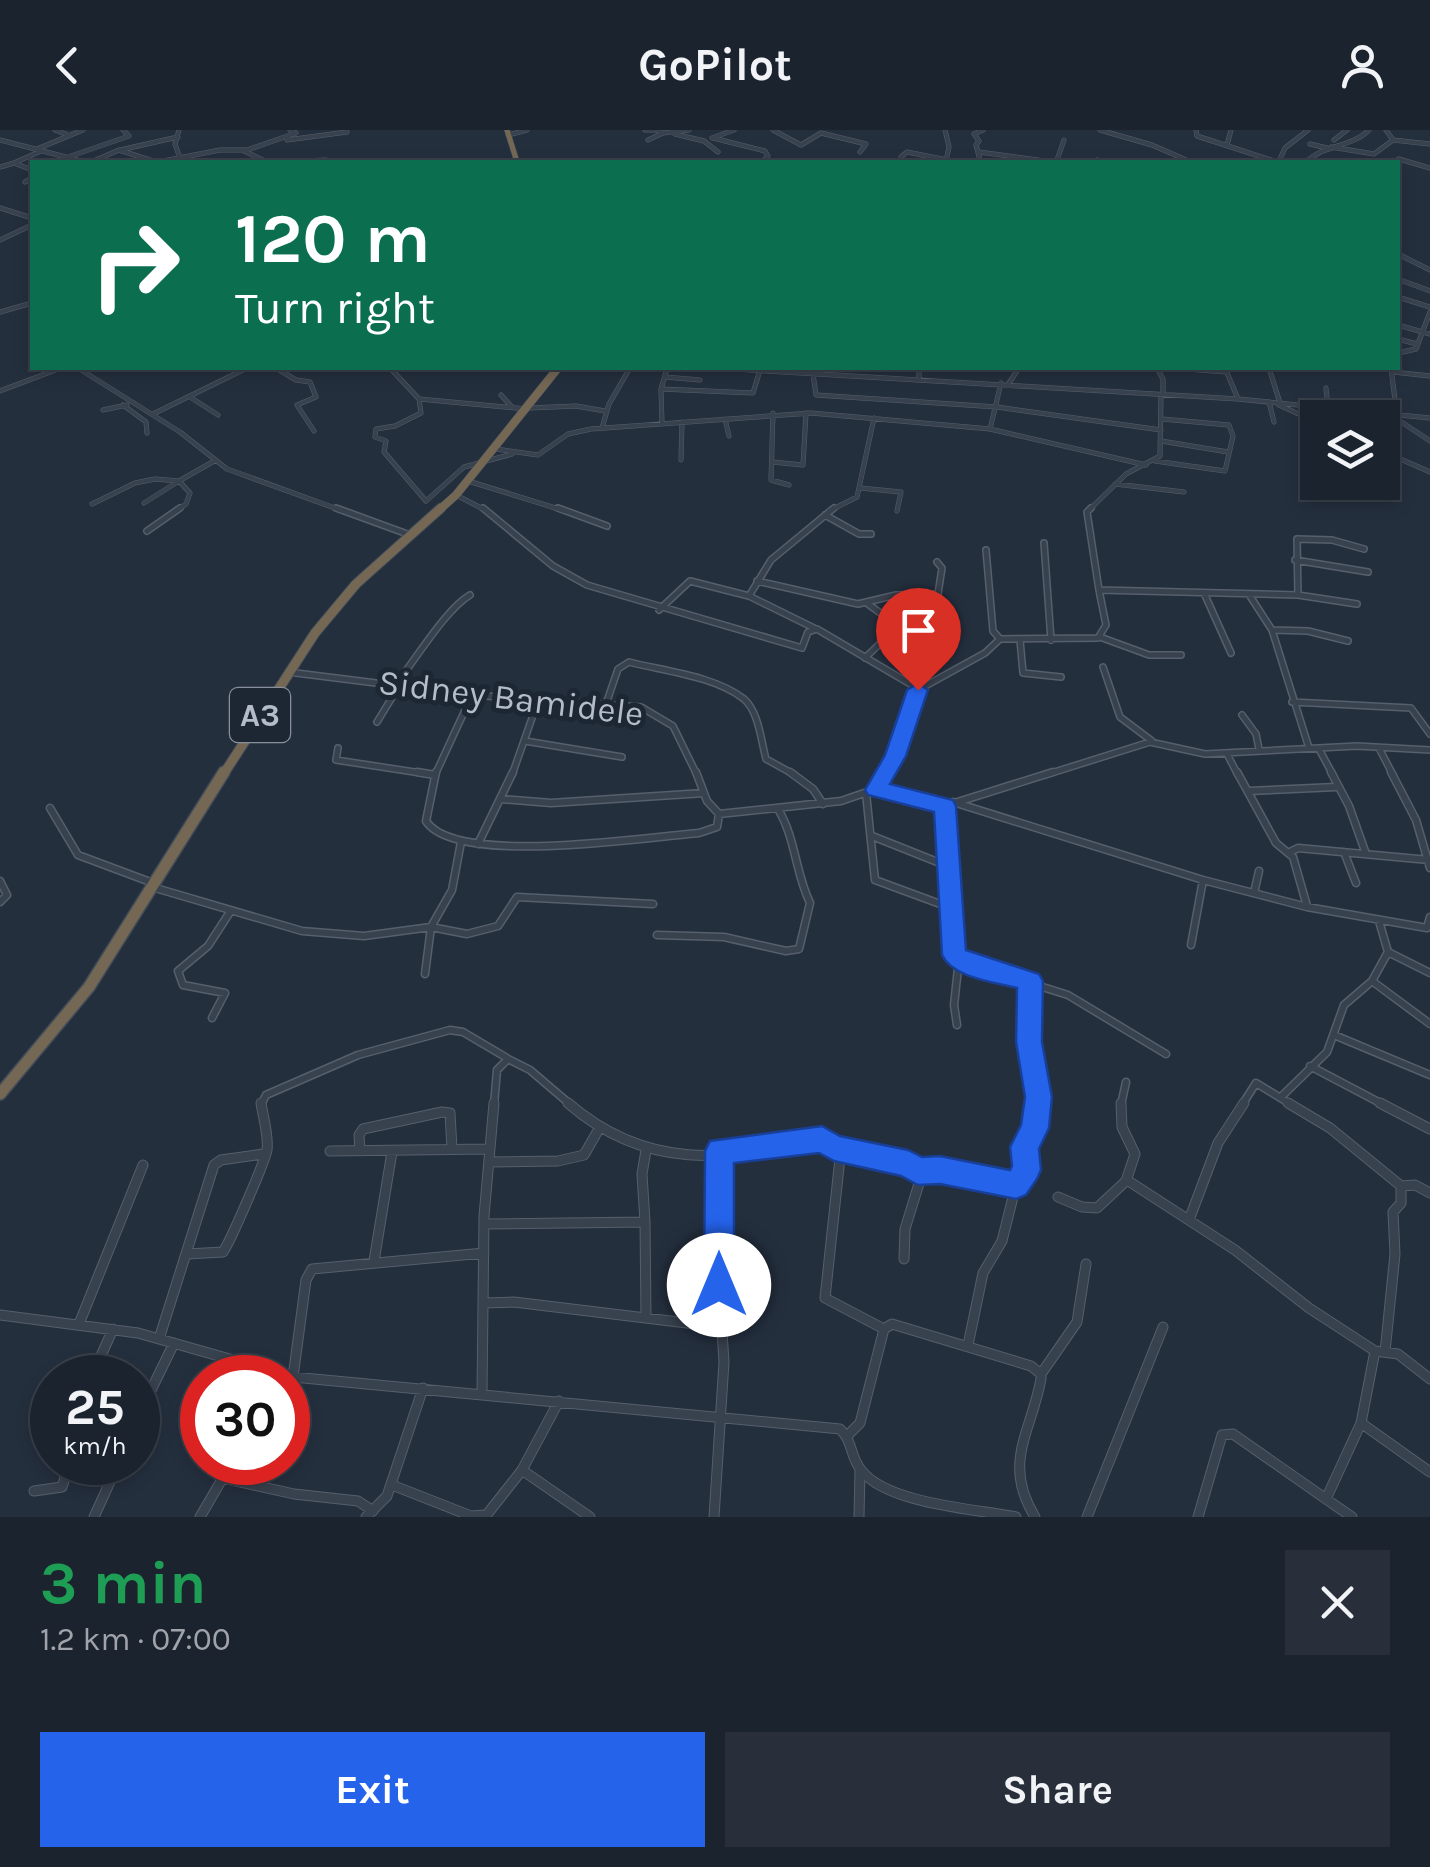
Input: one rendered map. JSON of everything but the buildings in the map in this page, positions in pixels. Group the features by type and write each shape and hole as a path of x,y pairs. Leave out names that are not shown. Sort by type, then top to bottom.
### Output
{"highway":[{"path":"508,132 516,160"},
{"name":"A3","path":"0,1094 59,1029 287,672 356,584 468,482 557,370"}],"street":[{"path":"55,130 70,135"},
{"path":"0,168 83,130"},
{"path":"67,158 129,136 122,130"},
{"path":"180,130 175,144 180,158"},
{"path":"286,140 296,133 290,130"},
{"path":"508,132 527,130"},
{"path":"646,130 704,141 718,152"},
{"path":"675,134 689,130"},
{"path":"704,141 733,130"},
{"path":"773,130 801,145 821,133 842,137 866,144 860,152"},
{"path":"842,137 851,130"},
{"path":"945,130 946,160"},
{"path":"980,160 979,141 974,134 982,130"},
{"path":"1100,130 1152,144 1187,160"},
{"path":"1196,130 1197,136 1272,160"},
{"path":"1227,144 1231,130"},
{"path":"1280,160 1285,148 1308,130"},
{"path":"1309,160 1346,130"},
{"path":"1331,146 1362,138 1369,130"},
{"path":"1386,130 1393,140 1430,144"},
{"path":"168,160 347,132"},
{"path":"648,140 663,133"},
{"path":"96,160 119,150 178,137"},
{"path":"713,138 765,150 768,156 764,160"},
{"path":"0,140 76,160"},
{"path":"295,140 307,143"},
{"path":"1054,160 1064,140"},
{"path":"1310,144 1375,153 1393,140"},
{"path":"912,148 920,155"},
{"path":"119,150 151,160"},
{"path":"243,150 263,160"},
{"path":"901,157 906,152 942,160"},
{"path":"979,152 1045,160"},
{"path":"1356,160 1364,153"},
{"path":"1397,160 1430,168"},
{"path":"14,162 30,169"},
{"path":"25,182 30,179"},
{"path":"0,208 30,217"},
{"path":"0,240 30,226"},
{"path":"0,231 12,234"},
{"path":"1400,255 1430,270"},
{"path":"1403,282 1430,290"},
{"path":"1400,298 1430,310 1412,351 1400,354"},
{"path":"0,312 30,304"},
{"path":"1400,326 1430,334"},
{"path":"1400,340 1416,344"},
{"path":"0,390 55,370"},
{"path":"81,370 236,473 295,490 412,535"},
{"path":"152,415 243,370"},
{"path":"281,370 310,382 316,397 297,405 314,431"},
{"path":"392,370 420,399 529,408 576,406 605,411"},
{"path":"602,428 605,411 629,370"},
{"path":"662,424 661,389 667,370"},
{"path":"661,389 753,393 760,370 797,370 1300,405"},
{"path":"873,370 873,377"},
{"path":"918,379 919,370"},
{"path":"1008,384 1018,370"},
{"path":"1100,638 1106,620 1090,549 1087,512 1126,474 1160,456 1163,379 1158,370"},
{"path":"1226,370 1238,399"},
{"path":"1269,370 1274,422"},
{"path":"1394,400 1392,370 1430,376"},
{"path":"813,374 816,395 998,407 1162,430"},
{"path":"665,377 700,380"},
{"path":"891,378 892,388"},
{"path":"990,428 998,407 1000,383"},
{"path":"1326,388 1327,400"},
{"path":"501,395 511,407"},
{"path":"189,396 218,416"},
{"path":"420,399 421,413 396,426 376,429 375,437 386,441 384,452 426,501 464,467 518,453"},
{"path":"1274,402 1300,414"},
{"path":"123,405 146,422 147,433"},
{"path":"103,410 139,406"},
{"path":"496,449 540,454 568,434 602,428 806,413 990,428 1146,465"},
{"path":"772,462 803,465 806,413"},
{"path":"772,414 771,480 789,485"},
{"path":"1400,416 1430,418"},
{"path":"748,596 771,560 825,515 852,502 860,488 874,418"},
{"path":"724,419 729,436"},
{"path":"1154,460 1225,471 1233,436 1229,425 1162,419"},
{"path":"1400,420 1430,441"},
{"path":"681,460 682,422"},
{"path":"1162,441 1228,452"},
{"path":"1400,459 1430,472"},
{"path":"144,503 216,460"},
{"path":"92,504 135,483 155,479 179,481 190,493 189,499 147,531"},
{"path":"468,482 508,491 608,526"},
{"path":"1115,484 1184,492"},
{"path":"860,488 901,492 897,512"},
{"path":"456,495 480,506 568,576 658,610 726,623 802,648 808,632 817,629"},
{"path":"825,515 860,534 872,534"},
{"path":"1298,596 1295,560 1299,538 1364,548"},
{"path":"1044,543 1051,640"},
{"path":"986,550 994,631 1000,638 1100,638 1149,655 1181,655"},
{"path":"1295,560 1368,572"},
{"path":"757,582 868,603 896,595 938,594 942,568 936,562"},
{"path":"658,610 690,581 748,596 776,606 918,690"},
{"path":"1100,590 1298,596 1357,604"},
{"path":"1204,593 1231,653"},
{"path":"377,722 454,602 470,595"},
{"path":"1250,596 1272,630 1309,749"},
{"path":"866,658 898,626 868,603"},
{"path":"1272,630 1308,631 1348,641"},
{"path":"876,790 895,756 918,690 957,665 994,649 1000,638"},
{"path":"1020,640 1023,672 1061,676"},
{"path":"606,704 620,665 628,662 705,682 740,696 755,716 766,759 793,773 816,792 823,804"},
{"path":"1103,667 1114,692 1115,711 1153,741 1199,753 1378,747 1430,750"},
{"name":"Sidney Bamidele","path":"287,672 472,695 641,707 673,726 686,744 704,793 719,814"},
{"path":"472,695 435,775 426,821 433,832 461,842 547,847 690,835 717,826 719,814 823,804 876,790 949,804 1307,908 1428,928 1430,917"},
{"path":"478,844 526,741 538,701"},
{"path":"1292,702 1411,708 1430,734"},
{"path":"1242,715 1256,734 1259,750"},
{"path":"526,741 622,756"},
{"path":"949,804 1153,741"},
{"path":"1289,852 1298,848 1430,863 1416,820 1378,747"},
{"path":"338,748 336,760 435,775"},
{"path":"1319,749 1349,806 1366,854"},
{"path":"1227,754 1276,842 1289,852 1307,908"},
{"path":"1250,791 1337,788"},
{"path":"501,799 551,803 704,793"},
{"path":"866,793 873,874 878,884 949,904"},
{"path":"949,804 946,865 953,951 959,959 1074,997 1166,1054"},
{"path":"50,808 78,855 279,928 336,935 382,935 431,927 467,934 498,926 517,897 653,904"},
{"path":"657,935 724,937 786,951 799,949 810,902 799,877 790,830 778,808"},
{"path":"872,836 946,865"},
{"path":"424,974 431,927 452,890 456,852 461,842"},
{"path":"1344,852 1356,883"},
{"path":"1254,893 1259,871"},
{"path":"1191,945 1203,880"},
{"path":"0,881 7,895 0,902"},
{"path":"212,1018 225,993 183,985 178,972 208,946 230,912"},
{"path":"1282,1096 1327,1052 1344,1005 1372,981 1388,952 1379,921"},
{"path":"1388,952 1430,973"},
{"path":"957,1024 954,994 959,959"},
{"path":"968,1345 983,1273 1002,1240 1016,1185 1027,1170 1024,1147 1035,1128 1039,1097 1029,1042 1030,981"},
{"path":"1372,981 1430,1024"},
{"path":"187,1254 223,1252 230,1245 238,1216 258,1176 262,1154 268,1148 262,1098 326,1066 401,1041 412,1042 450,1030 463,1032 503,1058 538,1074 600,1127 646,1150 669,1154 822,1140 834,1148 908,1164 920,1177 905,1229 904,1259"},
{"path":"1334,1035 1430,1075"},
{"path":"482,1394 484,1224 495,1085 503,1058"},
{"path":"1310,1066 1430,1129"},
{"path":"1058,1197 1090,1212 1099,1210 1126,1181 1135,1154 1119,1126 1117,1110 1126,1082"},
{"path":"1188,1220 1218,1143 1249,1088 1256,1083 1330,1128 1401,1186 1414,1185 1430,1193"},
{"path":"360,1151 359,1134 363,1130 442,1112 450,1113 452,1118 452,1149"},
{"path":"488,1162 558,1160 584,1155 600,1127"},
{"path":"834,1148 840,1158 825,1298 884,1329"},
{"path":"330,1151 490,1149"},
{"path":"646,1150 642,1174 646,1318"},
{"path":"714,1517 724,1362 720,1151"},
{"path":"374,1262 392,1152"},
{"path":"159,1339 214,1165 220,1160 262,1154"},
{"path":"79,1324 143,1165"},
{"path":"918,1171 940,1170 1016,1185"},
{"path":"1126,1181 1380,1352 1398,1354 1430,1379"},
{"path":"1326,1499 1360,1423 1380,1352 1395,1254 1393,1212 1401,1202 1401,1186"},
{"path":"484,1224 644,1222"},
{"path":"295,1355 308,1275 323,1266 484,1253"},
{"path":"1022,1514 1016,1477 1031,1409 1041,1384 1040,1374 1077,1322 1086,1264"},
{"path":"483,1304 514,1302 695,1324"},
{"path":"0,1315 113,1328 213,1355"},
{"path":"884,1329 896,1324 1016,1360 1040,1374"},
{"path":"1087,1517 1163,1327"},
{"path":"101,1355 113,1328"},
{"path":"848,1434 860,1423 884,1329"},
{"path":"160,1372 174,1343"},
{"path":"310,1379 718,1418 768,1418 790,1425 840,1428 848,1434 860,1470 859,1517"},
{"path":"247,1485 369,1508 392,1486 422,1388"},
{"path":"392,1486 471,1516 486,1516 522,1470 558,1401"},
{"path":"1360,1423 1430,1472"},
{"path":"1198,1517 1222,1435 1234,1434 1352,1517"},
{"path":"522,1470 590,1517"},
{"path":"860,1470 882,1484 920,1498 990,1514 1035,1517"},
{"path":"34,1491 63,1485"},
{"path":"94,1517 109,1485"},
{"path":"200,1517 218,1485"}],"route":[{"path":"719,1285 720,1151 822,1140 834,1148 908,1164 918,1171 940,1170 1016,1185 1027,1170 1024,1147 1035,1128 1039,1097 1029,1042 1030,981 969,964 954,955 945,806 876,790 895,756 918,690"}]}
